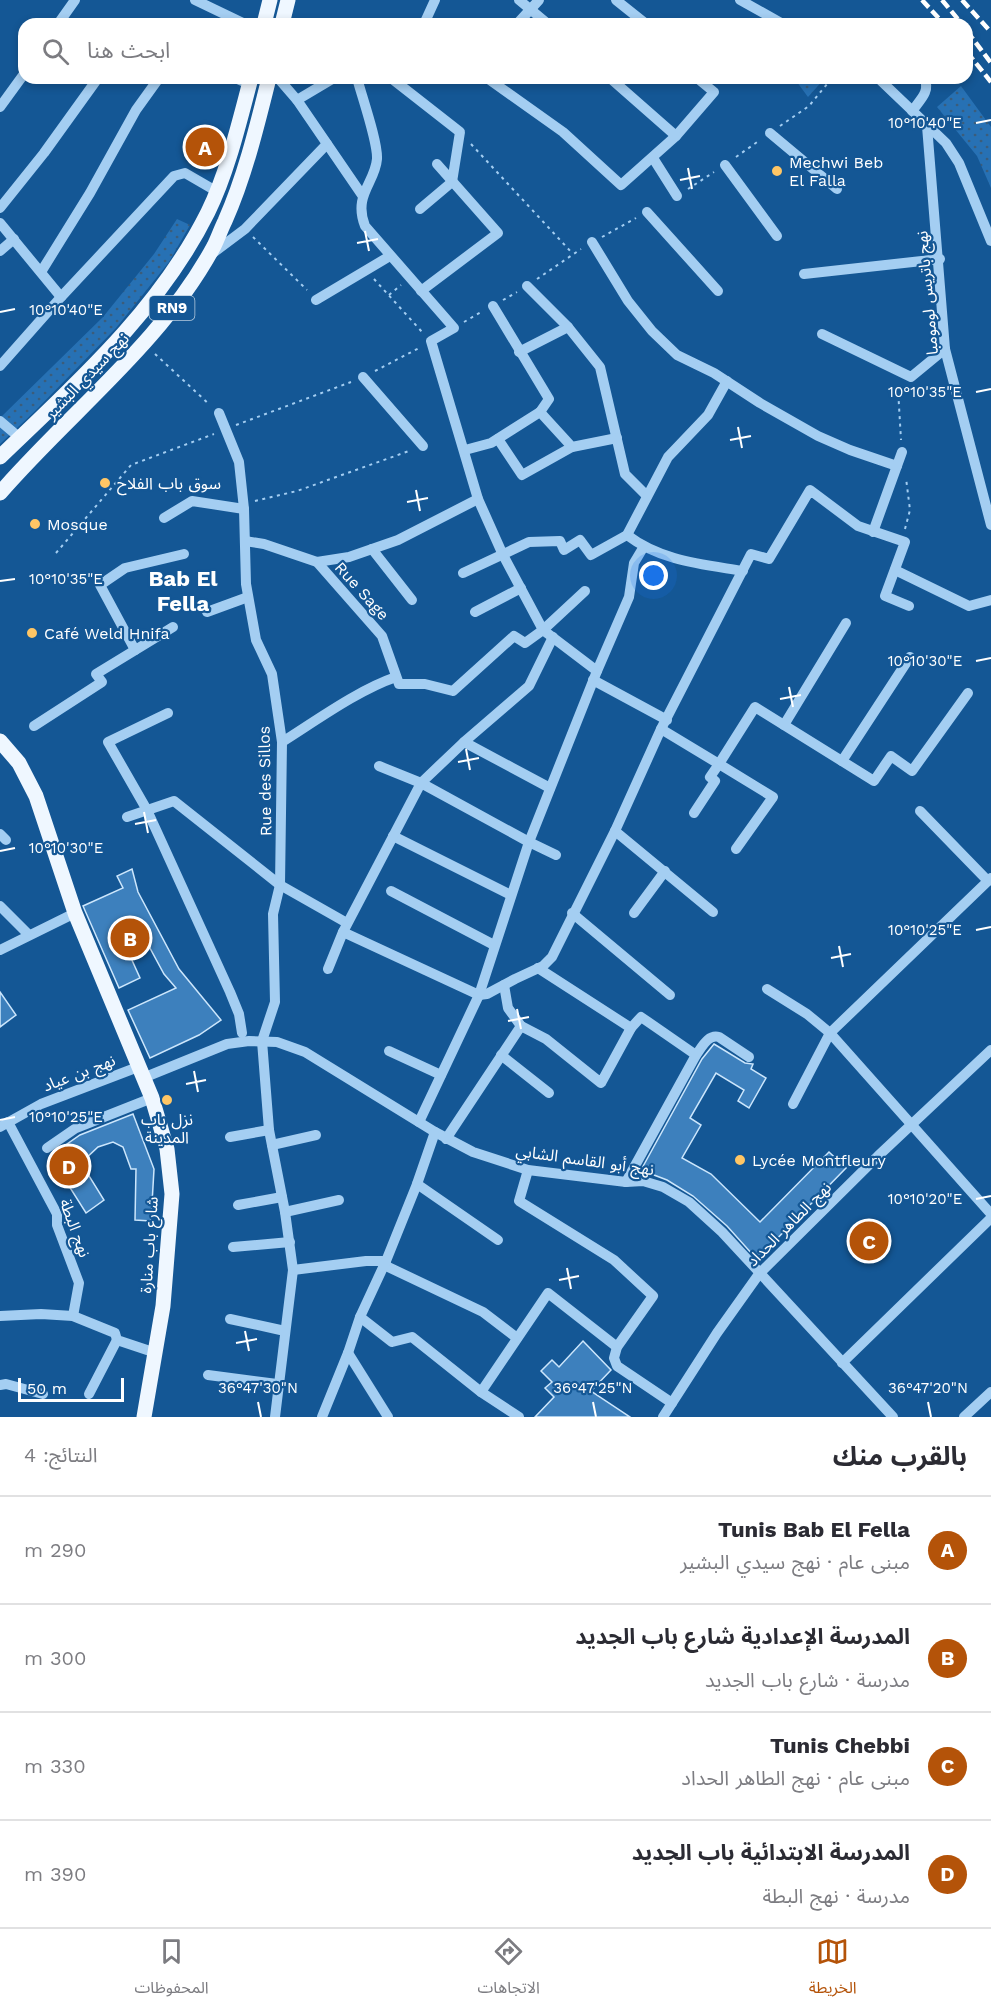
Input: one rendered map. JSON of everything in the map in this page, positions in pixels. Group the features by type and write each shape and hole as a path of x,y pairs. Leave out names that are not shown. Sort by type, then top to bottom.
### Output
{"main road":[{"path":"266,18 270,0"},
{"path":"284,18 288,0"},
{"name":"نهج سيدي البشير","path":"0,457 128,329 158,294 185,254 209,210 216,191 244,84"},
{"name":"نهج سيدي البشير","path":"0,493 144,343 180,298 209,256 228,214 243,171 267,84"},
{"path":"128,329 144,343"},
{"name":"شارع باب منارة","path":"0,741 19,763 33,788 75,914 152,1098 167,1149 172,1194 163,1306 144,1417"}],"street":[{"path":"62,18 75,0"},
{"path":"195,0 207,3 234,18"},
{"path":"427,18 435,0"},
{"path":"519,0 535,4 544,18"},
{"path":"616,0 638,18"},
{"path":"740,0 772,18"},
{"path":"522,18 535,4"},
{"path":"0,107 18,82"},
{"path":"0,208 45,153 94,84"},
{"path":"41,272 90,193 136,110 155,84"},
{"path":"283,84 297,100 362,195"},
{"path":"297,100 324,84"},
{"path":"359,84 377,151 376,164 362,195 363,221 390,256 454,328 431,341 478,499 503,555 543,630 595,675 719,764 773,797 736,849"},
{"path":"399,84 460,132 453,182 420,209"},
{"path":"495,84 562,132 621,185 676,136 714,92 704,84"},
{"path":"617,84 676,136"},
{"path":"884,84 946,143 959,163 991,241"},
{"path":"912,111 927,89 927,84"},
{"name":"نهج باتريس لومومبا","path":"927,126 940,260 945,349 991,525"},
{"path":"770,133 837,189"},
{"path":"209,256 245,229 327,144"},
{"path":"653,158 677,196"},
{"path":"422,291 498,233 437,164"},
{"path":"725,165 777,236"},
{"path":"0,366 176,174 185,173 216,191"},
{"path":"647,212 718,291"},
{"path":"0,223 61,297"},
{"path":"0,251 14,239"},
{"path":"592,242 628,301 652,331 677,355 727,381 818,436 897,466"},
{"path":"316,300 390,256"},
{"path":"804,274 940,260"},
{"path":"527,286 568,327 600,367 625,474 647,496"},
{"path":"465,450 498,439 540,412 549,399 492,306"},
{"path":"519,352 568,327"},
{"path":"822,334 911,377 945,349"},
{"path":"363,377 423,446"},
{"path":"463,573 529,542 560,541 564,550 580,540 591,555 627,535 668,457 708,415 727,381"},
{"path":"540,412 572,447"},
{"name":"Rue des Sillos","path":"219,413 239,462 244,506 248,597 256,639 272,674 282,742 280,885 273,914 275,1002 262,1041"},
{"path":"0,422 20,438"},
{"path":"498,439 522,475 572,447 617,438"},
{"path":"873,532 902,452"},
{"path":"127,817 174,801 280,885 345,928 479,995 487,994 538,968 552,957 615,831 664,724 751,554 769,559 810,490 858,526 905,542 885,596 909,606"},
{"path":"317,562 349,557 398,540 478,499"},
{"path":"164,518 192,501 244,506"},
{"path":"627,535 643,548 685,562 743,571"},
{"name":"Rue Sage","path":"245,541 264,544 317,562 382,636 396,677"},
{"path":"419,1122 479,995 529,842 595,675 629,597 634,563 643,548"},
{"path":"372,549 412,600"},
{"path":"135,650 100,585 126,568 184,554"},
{"path":"895,570 969,606 991,600"},
{"path":"475,612 520,588"},
{"path":"282,742 344,703 370,690 375,684 396,677 399,684 425,684 453,691 514,636 525,643 543,630 585,591"},
{"path":"207,612 248,597"},
{"path":"784,725 846,623"},
{"path":"34,726 102,682 96,674 173,627"},
{"path":"328,969 345,928 421,783 529,686 553,637"},
{"path":"842,760 910,657"},
{"path":"694,813 716,781 710,777 755,707 874,781 891,756 912,771 968,693"},
{"path":"168,713 108,742 147,810 230,992 239,1014 243,1033"},
{"path":"464,742 550,788"},
{"path":"378,766 421,783 556,855"},
{"path":"793,1104 831,1033 989,879 920,811"},
{"path":"615,831 713,912"},
{"path":"393,836 511,895"},
{"path":"634,913 665,871"},
{"path":"391,891 494,945"},
{"path":"0,906 29,935"},
{"path":"573,913 669,995"},
{"path":"0,950 75,914"},
{"path":"538,968 631,1028"},
{"path":"504,985 508,1008 521,1026 546,1039 601,1083 631,1028 641,1017 696,1055"},
{"path":"767,989 807,1014 831,1033 991,1214"},
{"path":"446,1139 521,1026"},
{"path":"626,1182 696,1055 708,1039 715,1036 749,1057"},
{"path":"262,1041 269,1130 285,1212 293,1270 275,1417"},
{"name":"نهج أبو القاسم الشابي","path":"140,1072 226,1044 277,1042 305,1052 446,1139 473,1152 528,1170 626,1182 643,1181 675,1192 703,1214 893,1417"},
{"name":"نهج الطاهر الحداد","path":"663,1417 717,1333 759,1274 991,1050"},
{"path":"389,1051 441,1075"},
{"path":"501,1055 549,1093"},
{"name":"نهج بن عياد","path":"4,1124 41,1104 140,1072"},
{"path":"47,1148 76,1128 152,1098"},
{"name":"نهج البطة","path":"4,1124 57,1214 57,1225 79,1282 73,1316"},
{"path":"230,1137 269,1130"},
{"path":"322,1417 360,1317 417,1184 435,1132"},
{"path":"272,1145 316,1136"},
{"path":"528,1170 519,1201 614,1260 653,1296 617,1347 614,1358 617,1366 672,1404"},
{"path":"417,1184 498,1240"},
{"path":"238,1205 282,1197"},
{"path":"285,1212 339,1200"},
{"path":"842,1362 991,1218"},
{"path":"233,1247 290,1242"},
{"path":"293,1270 366,1261 385,1263 483,1312 517,1338"},
{"path":"481,1392 548,1293 617,1347"},
{"path":"0,1316 41,1314 73,1316 116,1333 117,1340 89,1394"},
{"path":"360,1317 392,1342 412,1337 481,1392 519,1417"},
{"path":"230,1319 285,1330"},
{"path":"117,1340 156,1353"},
{"path":"348,1353 388,1417"},
{"path":"208,1375 277,1384"},
{"path":"0,1385 6,1384 43,1394"},
{"path":"964,1417 991,1392"}],"path":[{"path":"460,132 573,254"},
{"path":"245,229 292,273 316,300"},
{"path":"367,270 388,296 431,341"},
{"path":"388,296 410,278"},
{"path":"144,343 219,413"},
{"path":"244,506 297,491 423,446"}],"shaded area":[{"path":"798,84 820,84 808,97"},
{"path":"961,86 991,127 991,188 977,156 937,107"},
{"path":"177,219 190,225 169,262 116,328 0,444 0,418 103,317 154,254"}],"building":[{"path":"132,869 138,892 179,969 221,1020 199,1035 150,1058 128,1010 176,988 164,974 145,939 126,947 140,978 119,988 83,906 123,888 117,876"},
{"path":"0,992 16,1015 0,1027"},
{"path":"714,1044 745,1063 753,1064 751,1069 766,1078 749,1108 738,1101 744,1090 716,1073 690,1118 701,1125 682,1158 711,1174 760,1222 829,1152 846,1168 763,1253 753,1255 727,1226 693,1196 667,1180 641,1170 702,1059"},
{"path":"133,1114 154,1169 151,1221 135,1220 136,1169 131,1169 123,1147 113,1142 98,1147 81,1163 104,1200 86,1213 50,1156 80,1135"},
{"path":"583,1341 611,1370 591,1391 630,1417 535,1417 554,1397 545,1388 552,1382 541,1371 552,1360 559,1367"}],"railway":[{"path":"922,0 938,18"},
{"path":"942,0 957,18"},
{"path":"962,0 991,32"},
{"path":"973,39 991,63"},
{"path":"973,60 991,82"}],"place":[{"name":"Tunis Bab El Fella","path":"205,147"},
{"name":"Mechwi Beb El Falla","path":"777,171"},
{"name":"سوق باب الفلاح","path":"105,483"},
{"name":"Mosque","path":"35,524"},
{"name":"Café Weld Hnifa","path":"32,633"},
{"name":"المدرسة الإعدادية شارع باب الجديد","path":"130,938"},
{"name":"نزل باب المدينة","path":"167,1100"},
{"name":"Lycée Montfleury","path":"740,1160"},
{"name":"المدرسة الابتدائية باب الجديد","path":"69,1166"},
{"name":"Tunis Chebbi","path":"869,1241"}],"district":[{"name":"Bab El Fella","path":"183,590"}]}
